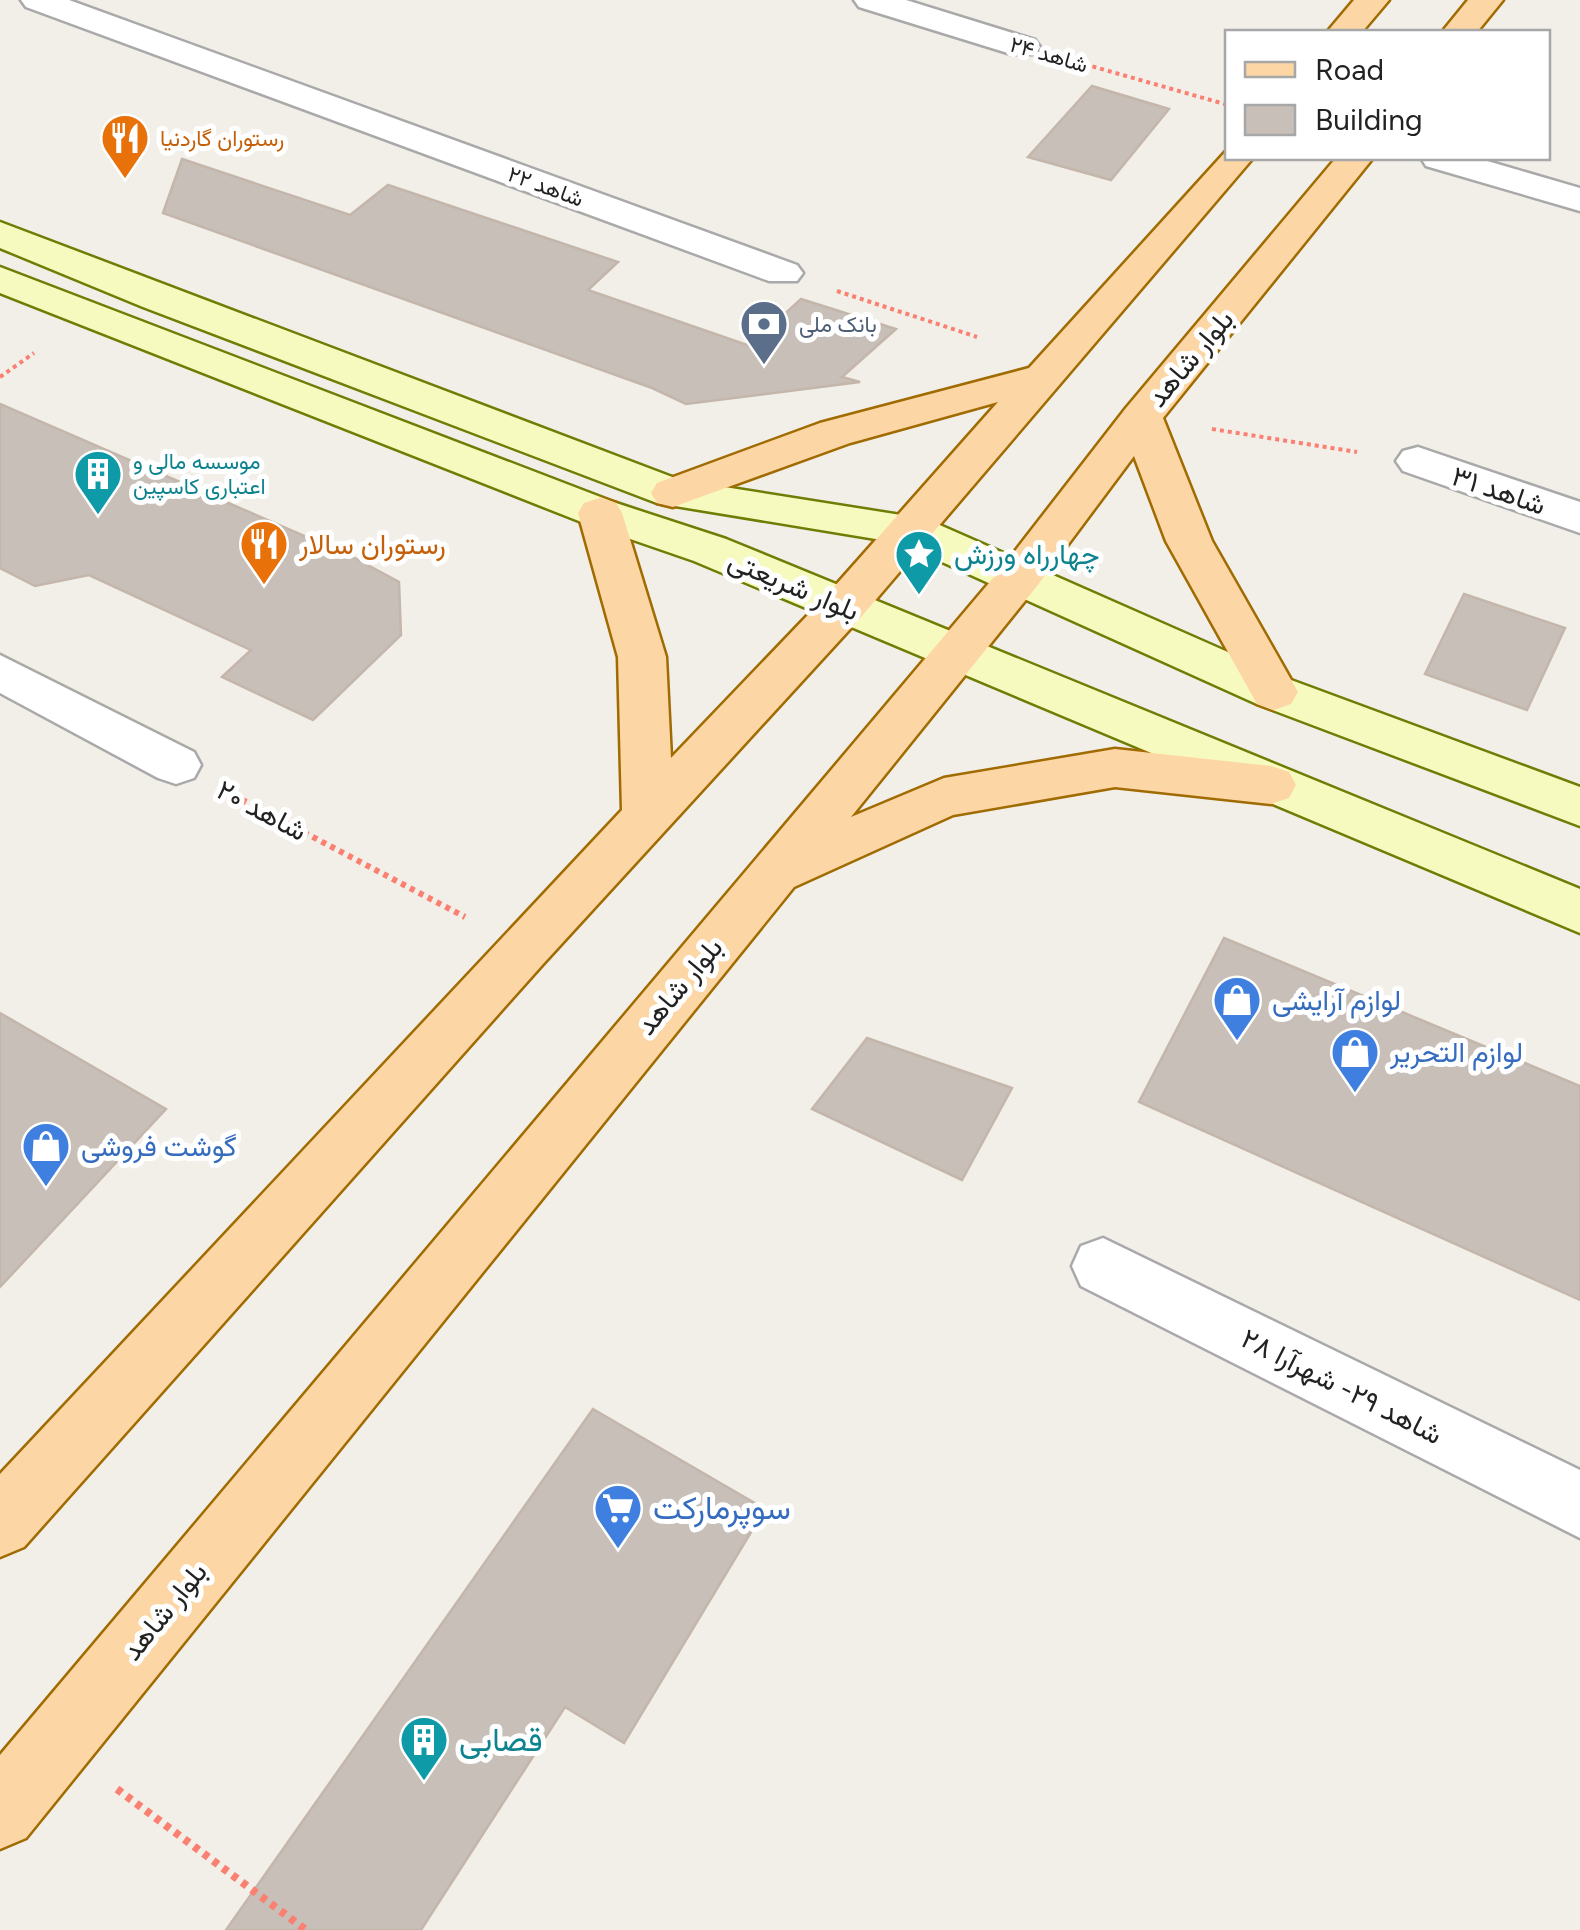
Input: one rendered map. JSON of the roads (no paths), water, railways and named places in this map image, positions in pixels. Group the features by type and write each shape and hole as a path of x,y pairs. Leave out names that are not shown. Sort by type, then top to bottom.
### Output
{"main road":[{"path":"1346,30 1372,0"},
{"path":"1461,30 1486,0"},
{"path":"0,1524 524,948 844,606 1233,160"},
{"name":"بلوار شاهد","path":"0,1812 769,876 1021,576 1141,417 1354,160"},
{"name":"بلوار شریعتی","path":"0,234 157,299 673,493 910,530 1021,576 1119,626 1274,692 1580,807"},
{"name":"بلوار شریعتی","path":"0,280 600,512 710,550 1580,912"},
{"path":"673,493 834,434 1052,370"},
{"path":"1141,417 1189,542 1274,692"},
{"path":"600,512 642,657 648,814"},
{"path":"769,876 944,797 1116,768 1272,785"}],"street":[{"name":"شاهد ۲۲","path":"38,0 783,273"},
{"name":"شاهد ۲۴","path":"871,0 1023,47"},
{"path":"1446,160 1580,200"},
{"name":"شاهد ۳۱","path":"1418,461 1580,518"},
{"path":"0,672 176,765"},
{"name":"شاهد ۲۹- شهرآرا ۲۸","path":"1103,1266 1580,1505"}],"place":[{"name":"رستوران گاردنیا","path":"125,180"},
{"name":"بانک ملی","path":"764,366"},
{"name":"موسسه مالی و اعتباری کاسپین","path":"98,516"},
{"name":"رستوران سالار","path":"264,586"},
{"name":"چهارراه ورزش","path":"919,596"},
{"name":"لوازم آرایشی","path":"1237,1042"},
{"name":"لوازم التحریر","path":"1355,1094"},
{"name":"گوشت فروشی","path":"46,1188"},
{"name":"سوپرمارکت","path":"618,1550"},
{"name":"قصابی","path":"424,1782"}]}
